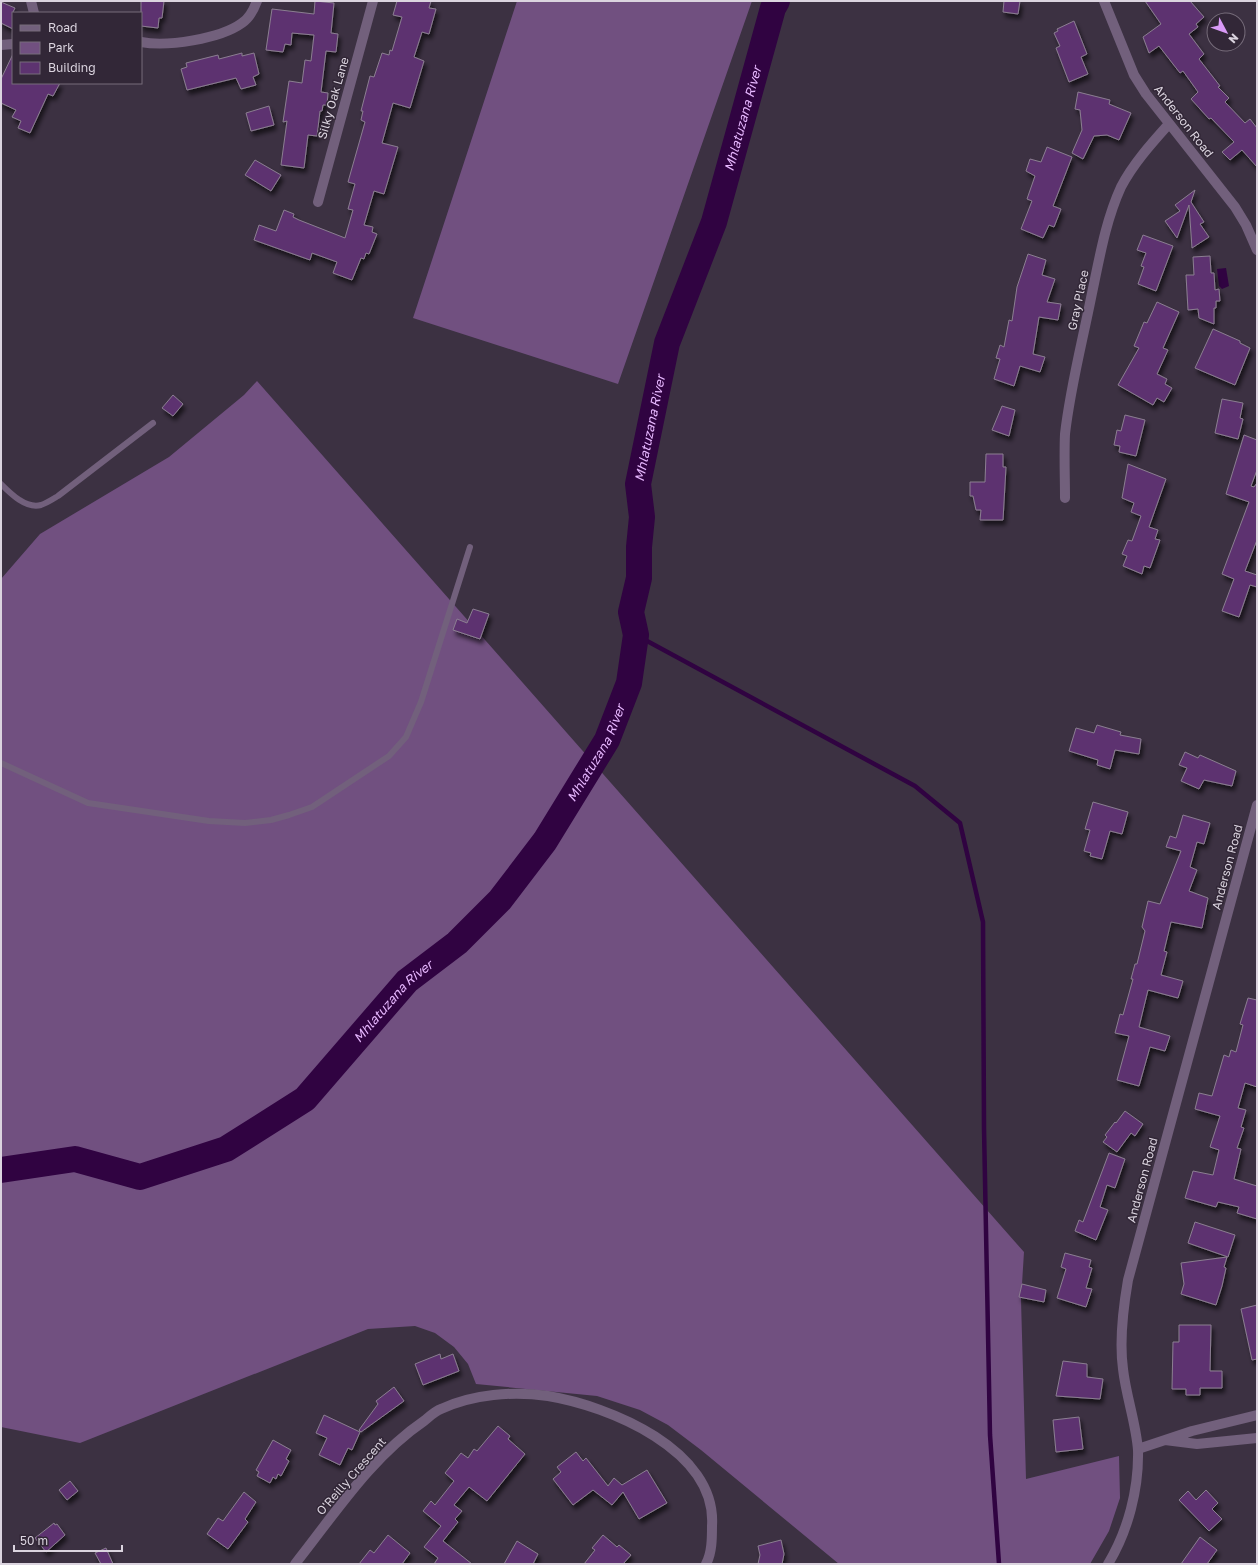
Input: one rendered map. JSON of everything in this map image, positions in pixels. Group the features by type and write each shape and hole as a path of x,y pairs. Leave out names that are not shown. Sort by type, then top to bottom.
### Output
{"street":[{"path":"31,1 34,12"},
{"path":"142,42 163,45 180,43 226,31 242,23 252,13 257,1"},
{"name":"Silky Oak Lane","path":"318,202 373,1"},
{"name":"Anderson Road","path":"1104,1 1134,75 1168,125 1235,207 1246,225 1257,250"},
{"path":"1,45 12,44"},
{"name":"Gray Place","path":"1065,498 1064,460 1066,433 1076,372 1112,208 1122,186 1137,161 1168,125"},
{"name":"Anderson Road","path":"1108,1564 1128,1521 1133,1498 1138,1449 1123,1368 1122,1332 1124,1303 1128,1280 1257,805"},
{"name":"O'Reilly Crescent","path":"295,1564 381,1457 409,1431 440,1409 470,1399 505,1394 547,1396 607,1412 647,1430 669,1445 689,1466 704,1486 713,1514 710,1552 706,1564"},
{"path":"1138,1449 1163,1440 1257,1415"},
{"path":"1163,1440 1197,1444 1257,1438"}],"lane":[{"path":"1,484 22,502 33,506 42,505 58,496 153,423"},
{"path":"1,763 88,803 209,821 245,823 271,820 290,815 312,806 389,756 406,737 420,702 470,547"}],"green space":[{"path":"517,1 752,1 618,384 413,318"},
{"path":"257,381 1024,1252 1021,1300 1026,1479 1119,1456 1120,1498 1109,1531 1090,1564 839,1564 701,1450 668,1425 640,1410 597,1396 476,1384 468,1364 454,1347 435,1333 415,1326 368,1329 80,1443 1,1427 1,579 40,534 169,457 244,395"}],"shaded area":[{"path":"1226,268 1229,286 1222,289 1219,286 1217,269"}],"building":[{"path":"141,1 164,1 162,18 159,18 158,28 142,26"},
{"path":"315,1 334,3 331,33 338,34 336,52 326,51 321,92 328,93 327,105 323,105 322,111 320,111 317,136 308,135 304,168 281,165 287,121 283,122 289,81 302,83 305,60 311,61 314,35 292,33 291,45 285,44 283,52 266,50 272,9 314,14"},
{"path":"397,1 431,1 429,8 436,9 429,34 422,32 414,57 424,61 410,108 393,103 382,143 398,147 384,194 374,191 364,225 373,227 372,232 377,234 369,254 366,253 364,259 361,258 352,280 333,273 337,262 312,253 310,260 254,240 259,225 276,231 284,210 294,214 293,217 299,220 345,238 353,210 348,209 355,184 348,182 365,122 361,120 363,111 361,111 370,76 374,77 382,53 389,55 390,50 392,51 402,17 393,15"},
{"path":"1004,1 1020,1 1018,14 1003,12"},
{"path":"1145,1 1190,1 1204,17 1196,24 1198,27 1189,34 1204,54 1199,59 1220,86 1218,87 1229,98 1225,102 1245,123 1250,119 1257,128 1257,167 1242,150 1230,160 1222,152 1234,142 1211,118 1209,119 1191,99 1198,92 1183,71 1180,73 1159,46 1149,53 1143,37 1161,24"},
{"path":"1,2 15,8 12,12 12,28 1,23"},
{"path":"1074,21 1087,54 1081,57 1088,74 1069,82 1056,48 1060,46 1054,33 1058,31 1057,29"},
{"path":"242,53 242,56 254,53 259,74 253,77 256,85 241,89 236,78 187,90 181,69 187,67 186,63 218,55 219,59"},
{"path":"12,56 12,84 59,84 53,96 48,94 30,133 18,128 21,121 12,117 16,110 1,103 1,79"},
{"path":"1078,92 1110,100 1109,104 1131,113 1119,140 1107,135 1094,136 1083,159 1072,153 1082,130 1080,110 1075,109"},
{"path":"269,106 274,125 251,131 246,113"},
{"path":"1047,147 1072,157 1053,206 1061,209 1054,227 1049,225 1043,238 1021,229 1032,201 1027,199 1035,176 1026,171 1030,159 1041,162"},
{"path":"255,160 281,175 271,191 245,175"},
{"path":"1195,190 1191,202 1204,222 1200,224 1209,237 1192,248 1189,205 1177,238 1165,221 1180,211 1175,205"},
{"path":"1143,235 1173,246 1156,291 1138,284 1144,267 1141,266 1146,253 1137,250"},
{"path":"1028,254 1046,260 1042,275 1055,279 1047,302 1061,304 1058,320 1039,317 1033,354 1045,357 1040,372 1020,366 1014,386 994,379 1000,359 996,358 1000,345 1004,347 1009,320 1012,321 1017,287"},
{"path":"1210,256 1211,273 1214,273 1215,290 1219,289 1220,301 1216,301 1216,308 1214,308 1214,324 1199,318 1198,309 1188,310 1186,275 1194,275 1193,257"},
{"path":"1157,302 1179,312 1163,348 1168,350 1157,374 1167,379 1165,384 1172,388 1164,402 1157,398 1153,405 1118,385 1139,348 1134,346 1144,322 1147,323"},
{"path":"1213,329 1240,341 1240,343 1250,348 1235,385 1195,368"},
{"path":"173,395 183,404 173,416 162,408"},
{"path":"1222,399 1243,403 1240,418 1243,419 1238,439 1215,433"},
{"path":"1002,406 1015,410 1009,436 992,430"},
{"path":"1125,415 1145,420 1136,456 1119,452 1120,446 1114,445 1117,430 1121,431"},
{"path":"1244,435 1257,440 1257,470 1251,486 1254,487 1257,483 1257,540 1245,571 1257,575 1257,587 1250,585 1239,617 1222,611 1234,579 1222,574 1249,502 1226,494"},
{"path":"986,454 1003,454 1003,467 1006,467 1003,520 980,520 981,510 976,510 973,496 970,496 970,482 985,482"},
{"path":"1128,464 1166,479 1149,527 1158,530 1155,539 1160,540 1150,568 1144,566 1142,574 1123,566 1127,556 1122,554 1128,540 1132,541 1141,516 1131,512 1134,503 1122,498"},
{"path":"473,609 489,614 480,639 453,630 457,619 467,623"},
{"path":"1097,725 1121,732 1120,735 1141,739 1139,754 1115,750 1110,769 1097,765 1098,760 1069,751 1076,728 1094,733"},
{"path":"1185,752 1198,758 1200,755 1236,771 1232,786 1204,780 1199,789 1181,781 1187,768 1179,765"},
{"path":"1093,802 1128,812 1122,834 1110,831 1102,859 1090,856 1091,853 1084,851 1090,830 1085,829"},
{"path":"1183,815 1210,823 1204,844 1197,842 1190,867 1197,870 1189,891 1208,898 1202,928 1171,922 1164,951 1167,952 1161,975 1183,981 1178,998 1148,990 1139,1027 1170,1036 1165,1051 1150,1047 1139,1086 1117,1080 1129,1036 1115,1033 1120,1014 1123,1015 1133,979 1131,979 1135,964 1137,964 1145,931 1142,927 1148,901 1160,904 1181,851 1166,847 1170,836 1176,838"},
{"path":"1248,998 1257,1000 1257,1087 1245,1083 1238,1108 1246,1110 1241,1127 1244,1128 1237,1148 1241,1149 1234,1179 1257,1186 1257,1219 1237,1213 1239,1207 1218,1202 1216,1207 1185,1198 1193,1171 1213,1175 1219,1150 1210,1147 1220,1116 1195,1109 1199,1093 1212,1096 1224,1055 1229,1057 1231,1050 1236,1052 1243,1025 1240,1024"},
{"path":"1125,1111 1143,1124 1135,1136 1131,1133 1117,1152 1103,1142 1107,1137 1105,1135"},
{"path":"1109,1153 1125,1159 1115,1188 1107,1185 1100,1207 1108,1210 1096,1240 1075,1231 1079,1220 1083,1222"},
{"path":"1195,1222 1235,1235 1228,1257 1188,1243"},
{"path":"1065,1253 1091,1260 1089,1267 1092,1268 1086,1288 1092,1289 1086,1307 1057,1298 1066,1269 1061,1267"},
{"path":"1227,1257 1224,1267 1226,1268 1222,1286 1216,1305 1181,1294 1184,1284 1181,1263"},
{"path":"1022,1284 1046,1290 1044,1302 1019,1297"},
{"path":"1257,1305 1257,1359 1252,1360 1241,1309"},
{"path":"1179,1325 1211,1325 1210,1371 1222,1371 1222,1388 1200,1388 1200,1395 1186,1395 1186,1389 1172,1389 1173,1342 1179,1342"},
{"path":"440,1354 441,1359 453,1354 459,1371 423,1385 415,1364"},
{"path":"1063,1361 1087,1364 1087,1377 1103,1379 1100,1399 1056,1396"},
{"path":"394,1387 404,1401 361,1432 359,1430 378,1404 376,1401"},
{"path":"324,1415 360,1432 352,1450 348,1448 340,1465 319,1455 327,1438 316,1433"},
{"path":"1079,1417 1083,1449 1056,1452 1053,1420"},
{"path":"498,1426 510,1436 508,1439 525,1454 487,1501 469,1487 454,1505 462,1511 455,1519 458,1522 443,1541 472,1564 434,1564 438,1558 424,1547 441,1526 423,1511 431,1501 435,1505 454,1481 445,1473 461,1453 468,1458 474,1449 477,1451"},
{"path":"273,1440 291,1450 286,1459 289,1461 281,1476 278,1474 276,1479 273,1477 270,1483 257,1476 259,1472 256,1470"},
{"path":"576,1452 583,1461 586,1458 608,1486 614,1478 622,1485 647,1470 667,1503 639,1519 623,1492 612,1505 593,1490 573,1505 553,1479 561,1472 557,1467"},
{"path":"70,1481 78,1491 67,1500 59,1490"},
{"path":"1206,1490 1218,1503 1212,1509 1222,1519 1209,1531 1179,1500 1188,1491 1196,1500"},
{"path":"244,1492 256,1502 245,1519 248,1522 228,1549 207,1534 218,1518 223,1521"},
{"path":"54,1523 55,1525 57,1524 65,1535 46,1552 35,1538"},
{"path":"388,1535 410,1553 402,1564 359,1564 370,1550 374,1553"},
{"path":"603,1535 617,1547 619,1545 631,1555 623,1564 584,1564 595,1550 592,1548"},
{"path":"1200,1537 1217,1550 1207,1564 1181,1564"},
{"path":"781,1540 784,1554 782,1564 758,1564 760,1555 758,1546"},
{"path":"517,1541 538,1554 533,1564 504,1564"},
{"path":"106,1548 113,1564 101,1564 95,1553"}],"waterway":[{"name":"Mhlatuzana River","path":"1,1170 75,1159 140,1177 226,1149 305,1099 407,981 457,943 500,900 545,841 607,740 629,683 636,635 631,612 639,578 639,547 642,517 638,484 667,343 714,222 773,8 777,1"},
{"path":"636,635 915,786 960,823 983,922 984,1128 990,1435 999,1564"}]}
